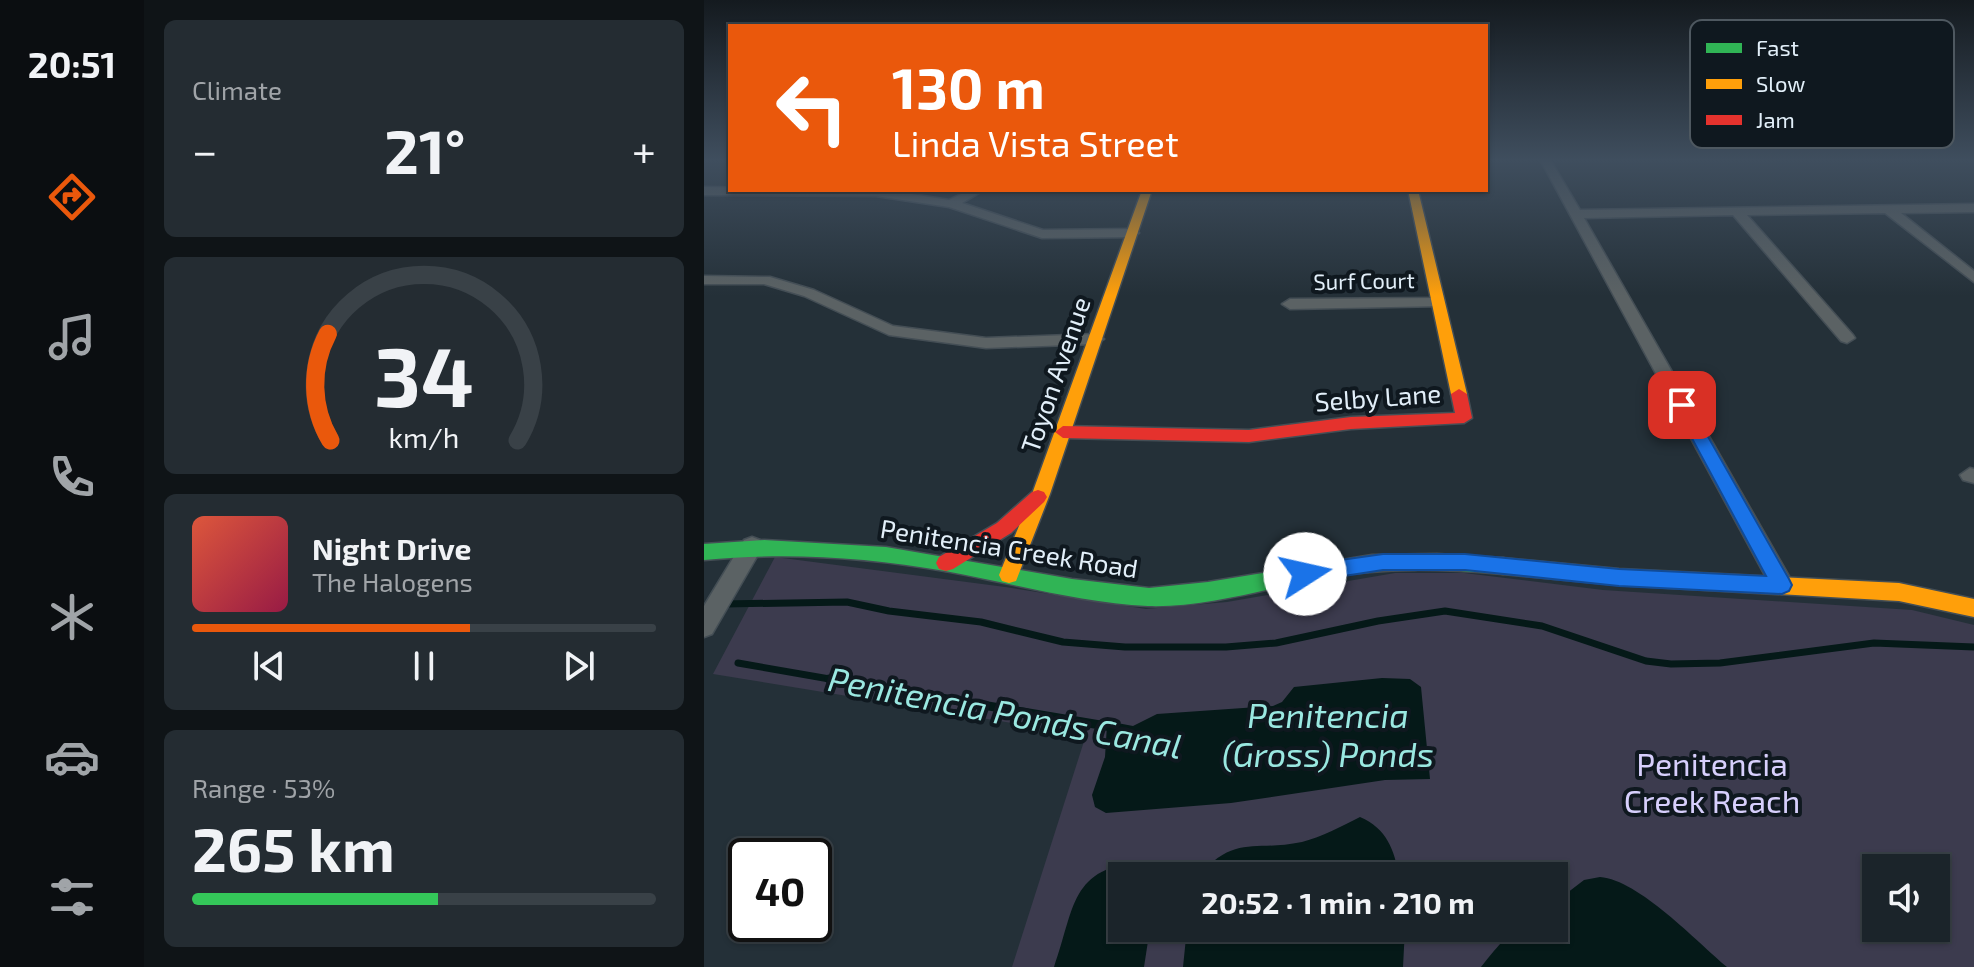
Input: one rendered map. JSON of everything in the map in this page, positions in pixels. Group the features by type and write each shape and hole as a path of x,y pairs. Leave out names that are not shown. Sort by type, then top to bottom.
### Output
{"street":[{"path":"957,206 1042,234 1132,233"},
{"name":"Toyon Avenue","path":"1009,575 1041,494 1141,206"},
{"name":"Selby Lane","path":"1063,432 1249,436 1351,423 1464,418 1417,206"},
{"path":"1571,206 1782,585"},
{"path":"1575,214 1974,208"},
{"path":"1889,210 1974,278"},
{"path":"1737,212 1847,338"},
{"path":"704,280 765,280 809,293 889,330 986,343 1096,339"},
{"name":"Surf Court","path":"1290,304 1438,303"},
{"path":"946,563 1004,528 1041,494"},
{"path":"705,624 752,546"},
{"name":"Penitencia Creek Road","path":"704,552 752,546 889,555 946,563 1061,587 1152,597 1234,588 1328,569 1383,562 1465,562 1619,577 1899,592 1974,608"}],"green space":[{"name":"Penitencia Creek Reach","path":"775,557 1146,609 1227,602 1395,573 1464,573 1603,590 1912,610 1974,625 1974,967 1012,967 1086,735 713,674"}],"water":[{"name":"Penitencia (Gross) Ponds","path":"1382,678 1410,679 1421,687 1430,779 1385,780 1231,803 1106,813 1095,807 1092,795 1105,757 1107,725 1112,722 1133,726 1157,714 1273,706 1282,702 1294,687"},
{"path":"1360,817 1383,834 1396,862 1213,862 1235,849 1285,845 1324,834"},
{"path":"1108,870 1108,942 1148,942 1144,967 1054,967 1079,894 1088,882"},
{"path":"1600,877 1632,889 1684,928 1727,967 1481,967 1503,942 1568,942 1568,892 1584,880"},
{"path":"1186,942 1404,942 1403,967 1183,967"}],"waterway":[{"path":"724,604 847,602 889,611 981,622 1063,642 1125,647 1226,647 1276,643 1378,621 1445,611 1542,626 1646,661 1671,664 1720,663 1874,643 1974,647"},
{"name":"Penitencia Ponds Canal","path":"738,663 841,681"},
{"name":"Penitencia Ponds Canal","path":"829,679 1112,727"}],"traffic: fast":[{"path":"704,552 794,548 886,554 1046,583 1149,597 1208,591 1372,563 1437,562 1503,566"}],"traffic: slow":[{"path":"1009,575 1041,494 1141,206"},
{"path":"1417,206 1459,394"},
{"path":"1503,566 1619,577 1899,592 1974,608"}],"traffic: jam":[{"path":"1063,432 1249,436 1351,423 1464,418 1459,394"},
{"path":"946,563 1004,528 1038,497"}],"route":[{"path":"1305,574 1383,562 1465,562 1619,577 1782,585 1682,405"}]}
